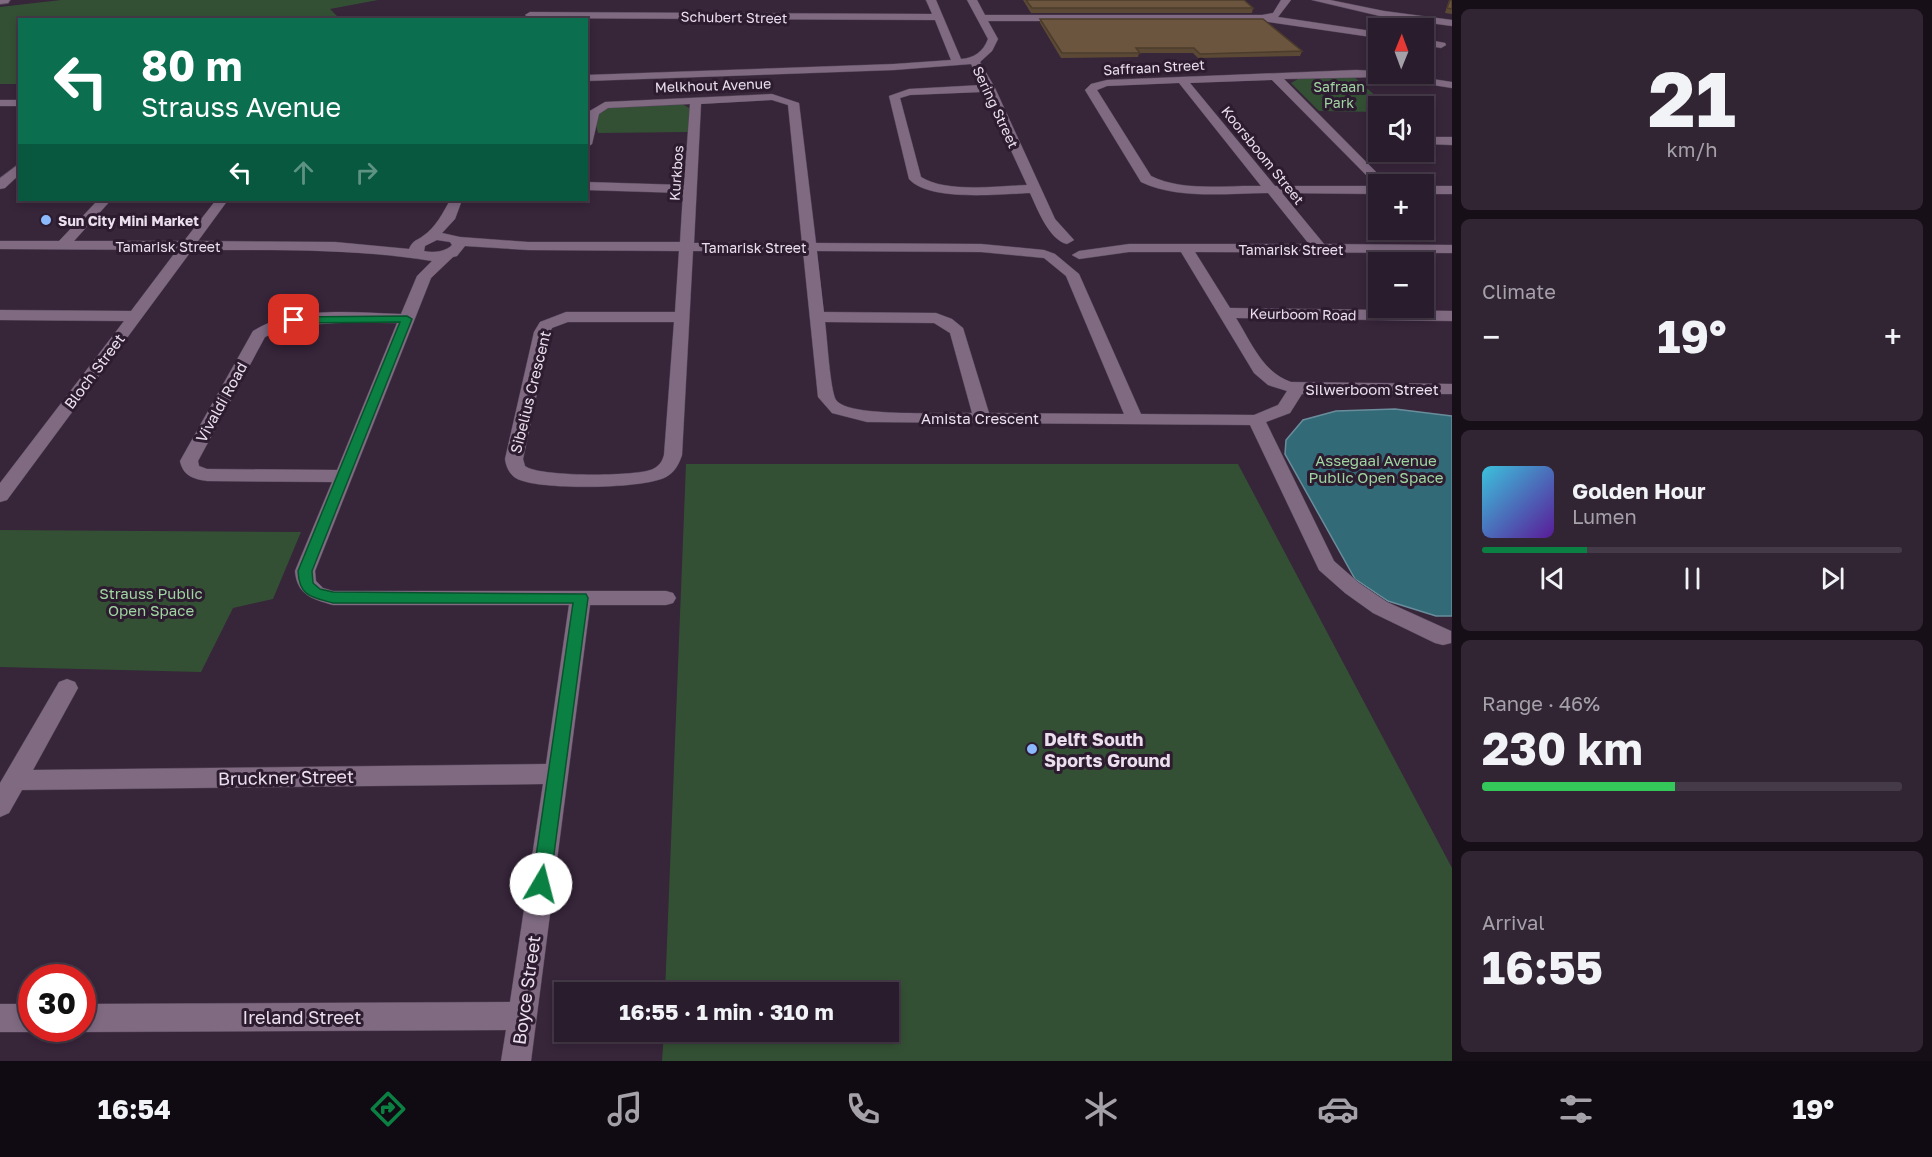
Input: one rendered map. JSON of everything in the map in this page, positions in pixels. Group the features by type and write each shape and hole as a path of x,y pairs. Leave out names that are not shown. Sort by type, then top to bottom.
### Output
{"street":[{"path":"931,0 957,62"},
{"name":"Sering Street","path":"972,0 993,41 974,61 1048,220 1074,249"},
{"path":"1262,18 1276,15 1286,0"},
{"path":"1317,0 1384,14 1452,23"},
{"name":"Schubert Street","path":"530,14 777,18 938,17"},
{"path":"982,18 1262,18 1368,34"},
{"path":"1434,44 1441,45"},
{"path":"588,78 894,67 974,61"},
{"name":"Saffraan Street","path":"1368,74 1102,84 1092,87 1091,92 1149,181 1178,189 1368,190"},
{"path":"1276,77 1372,174"},
{"name":"Koorsboom Street","path":"1183,81 1320,249"},
{"name":"Saffraan Street","path":"1434,83 1452,85"},
{"path":"988,88 909,92 895,96 915,179 924,185 941,189 1034,189"},
{"name":"Melkhout Avenue","path":"588,136 594,112 601,106 772,97 787,100 795,105 809,247"},
{"name":"Kurkbos","path":"687,247 696,100"},
{"path":"0,103 18,103"},
{"path":"1434,141 1452,141"},
{"path":"0,185 18,169"},
{"path":"588,186 690,189"},
{"path":"1434,190 1452,190"},
{"path":"63,245 104,201"},
{"name":"Bloch Street","path":"0,496 221,201"},
{"path":"424,276 423,246 448,219 456,201"},
{"path":"448,219 453,247"},
{"path":"1048,220 1045,247 1071,274 1135,419"},
{"path":"423,246 442,236 453,247"},
{"name":"Tamarisk Street","path":"0,245 423,246"},
{"path":"423,246 432,257 453,247"},
{"path":"453,247 424,276 305,571 306,584 316,593 333,598 666,598"},
{"name":"Tamarisk Street","path":"453,247 1452,249"},
{"name":"Sibelius Crescent","path":"682,317 566,317 546,325 543,328 514,459 515,467 519,472 544,479 638,479 657,474 669,465 673,455 687,247"},
{"name":"Amista Crescent","path":"809,247 826,397 833,407 847,414 867,417 1256,420"},
{"name":"Silwerboom Street","path":"1185,248 1264,375 1280,384 1297,389 1452,389"},
{"path":"1071,274 1074,249"},
{"name":"Keurboom Road","path":"1225,314 1452,316"},
{"path":"0,315 135,316"},
{"path":"817,317 936,318 952,324 957,331 982,418"},
{"name":"Vivaldi Road","path":"343,476 207,475 195,472 189,465 189,461 259,334 268,327 294,320 407,319"},
{"path":"1297,389 1284,409 1256,420 1326,565 1349,587 1378,608 1449,642"},
{"path":"0,466 22,466"},
{"name":"Boyce Street","path":"516,1061 581,598"},
{"path":"0,806 67,688"},
{"name":"Bruckner Street","path":"15,780 556,774"},
{"name":"Ireland Street","path":"96,1018 522,1016"},
{"path":"0,1018 18,1018"}],"green space":[{"path":"61,0 378,0 330,9 337,18 18,18 18,84 0,84 0,7"},
{"name":"Safraan Park","path":"1353,76 1376,96 1368,96 1368,112 1319,111 1291,83 1298,79"},
{"path":"682,104 691,109 689,132 598,133 597,119 604,108"},
{"name":"Delft South Sports Ground","path":"686,464 1238,464 1452,868 1452,1061 662,1061 663,1042 899,1042 899,982 665,982"},
{"name":"Strauss Public Open Space","path":"0,530 301,532 273,599 233,608 201,672 0,667"}],"water":[{"name":"Assegaai Avenue Public Open Space","path":"1395,409 1452,416 1452,616 1436,616 1388,601 1355,579 1285,454 1286,440 1303,420 1336,411"}],"building":[{"path":"1026,0 1244,0 1253,8 1032,8"},
{"path":"1452,0 1452,9 1447,8"},
{"path":"1040,19 1263,19 1302,51 1200,54 1194,48 1136,48 1140,53 1062,53"}],"place":[{"name":"Sun City Mini Market","path":"46,220"},
{"name":"Delft South Sports Ground","path":"1032,749"}],"route":[{"path":"294,320 407,319 305,571 304,577 310,589 333,598 581,598 541,884"}]}
